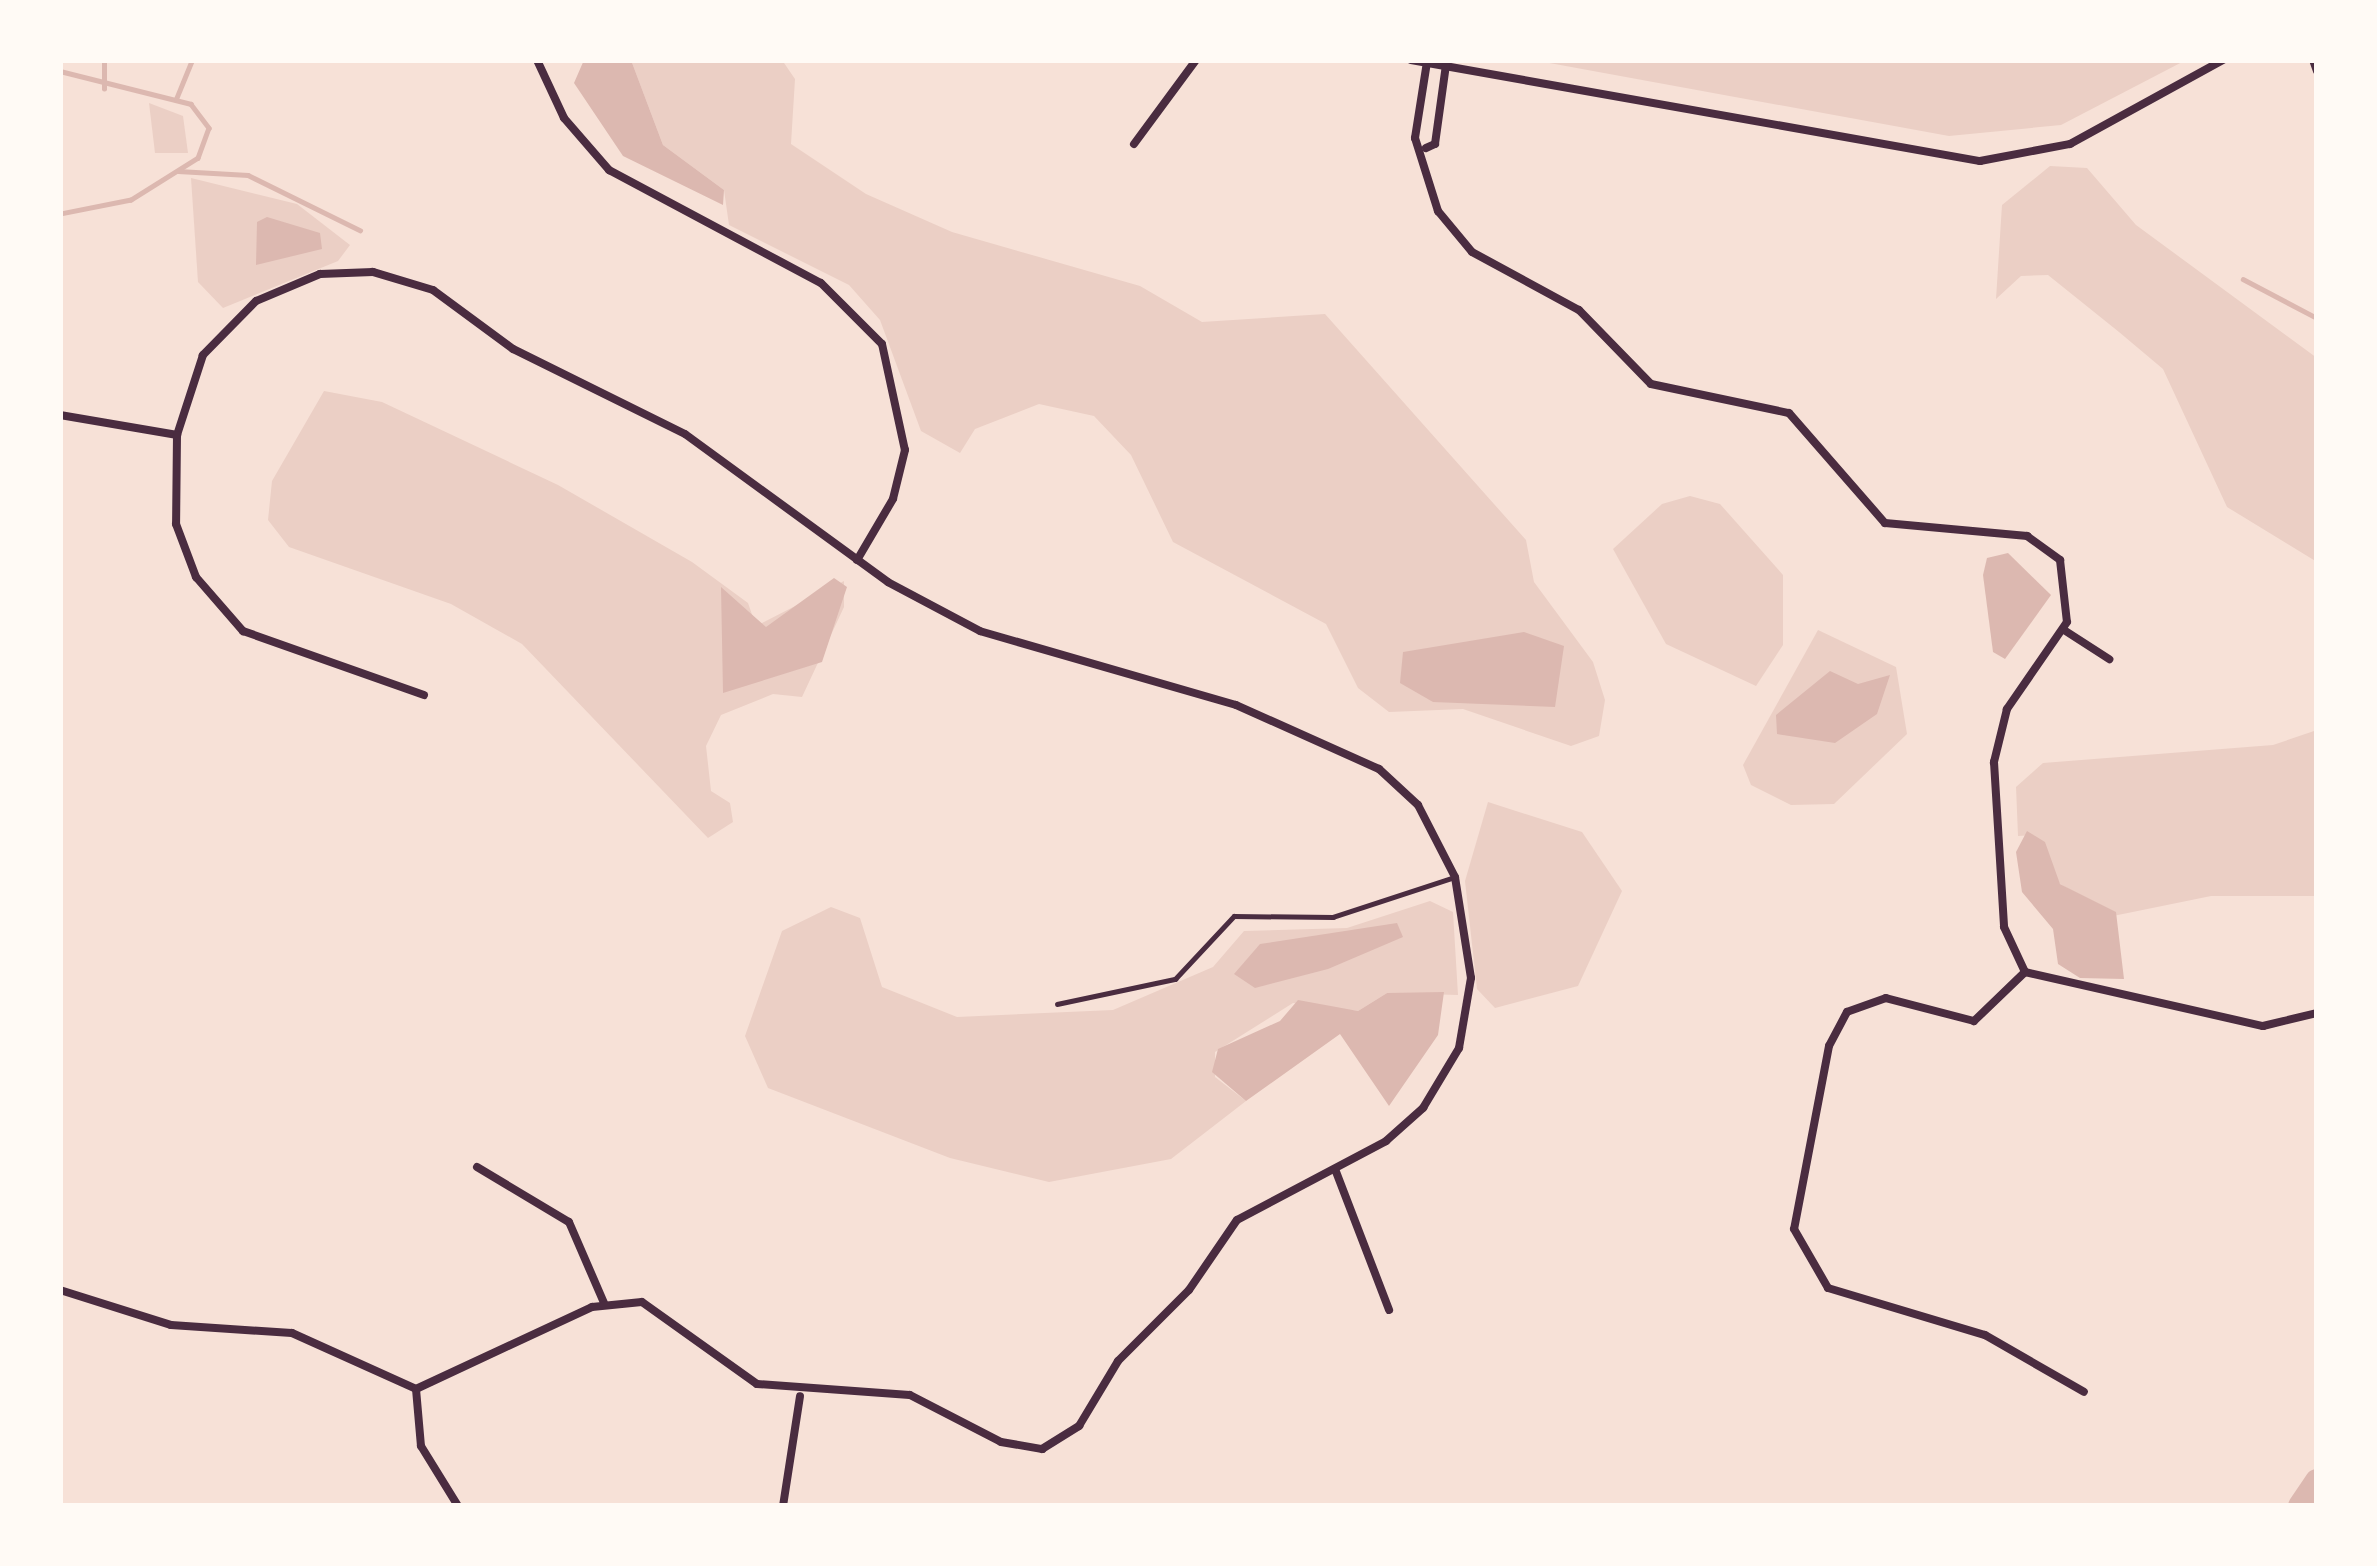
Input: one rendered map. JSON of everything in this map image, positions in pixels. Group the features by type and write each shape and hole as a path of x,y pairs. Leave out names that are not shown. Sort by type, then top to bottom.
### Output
{"street":[{"path":"537,60 564,118 609,170 821,283 882,344 905,449 893,500 856,560"},
{"path":"1134,144 1196,60"},
{"path":"1411,60 1980,161 2070,144 2223,60"},
{"path":"2313,60 2317,71"},
{"path":"1426,148 1415,138 1427,62"},
{"path":"1446,64 1440,112 1426,148 1431,194 1460,242 1580,310 1651,384 1789,413 1897,529 2012,534 2049,548 2071,584 2064,629 1997,735 1999,887 2025,973"},
{"path":"1419,109 1440,112"},
{"path":"60,1291 171,1325 292,1333 416,1389 604,1303 666,1311 725,1367 800,1396 910,1395 1015,1447 1054,1446 1237,1220 1405,1126 1459,1048 1471,978 1455,877 1418,805 1357,754 1236,705 1029,651 856,560 685,434 513,349 433,290 373,272 295,281 241,312 194,372 177,435 176,524 230,620 290,654 424,694"},
{"path":"60,415 177,435"},
{"path":"2064,629 2109,658"},
{"path":"2025,973 2263,1026 2317,1012"},
{"path":"2025,973 1974,1021 1886,998 1847,1012 1829,1046 1794,1229 1828,1288 1985,1335 2084,1391"},
{"path":"477,1167 568,1222 604,1303"},
{"path":"1335,1168 1389,1310"},
{"path":"416,1389 422,1446 458,1506"},
{"path":"784,1506 800,1396"}],"lane":[{"path":"1058,1004 1116,1000 1175,979 1234,916 1333,917 1455,877"}],"shaded area":[{"path":"584,60 631,60 663,145 724,190 723,205 623,156 574,83"},
{"path":"631,60 782,60 795,79 791,144 866,194 952,232 1140,286 1202,322 1325,314 1526,540 1534,582 1593,662 1605,700 1599,736 1571,746 1463,709 1389,712 1358,688 1326,624 1173,542 1131,455 1094,416 1039,404 975,429 960,453 921,431 880,320 849,285 729,225 724,190 663,145"},
{"path":"1533,60 2186,60 2061,125 1949,136"},
{"path":"149,103 183,116 188,153 155,153"},
{"path":"2050,166 2087,168 2136,225 2317,358 2317,562 2227,507 2163,369 2119,332 2048,275 2021,276 1996,299 2002,205"},
{"path":"191,178 297,204 350,245 338,261 223,308 198,282"},
{"path":"267,217 320,233 322,249 256,265 257,222"},
{"path":"324,391 382,402 558,485 692,562 748,603 756,626 844,581 844,607 802,697 773,694 721,715 706,746 711,791 730,803 733,822 708,838 522,644 451,604 289,547 268,520 272,481"},
{"path":"1690,496 1720,504 1783,575 1783,645 1756,686 1666,644 1613,549 1662,504"},
{"path":"2008,553 2051,595 2005,659 1993,652 1983,575 1987,558"},
{"path":"834,578 847,587 822,662 723,693 721,587 766,627"},
{"path":"1818,630 1896,667 1907,734 1834,804 1791,805 1751,785 1743,765"},
{"path":"1524,632 1564,646 1555,707 1433,702 1400,683 1403,652"},
{"path":"1830,671 1858,684 1890,675 1877,714 1835,743 1777,734 1776,715"},
{"path":"2317,730 2317,896 2211,896 2113,916 2049,877 2034,835 2018,836 2016,787 2043,763 2273,745"},
{"path":"1488,802 1582,832 1622,891 1578,986 1495,1008 1477,989 1465,881"},
{"path":"2027,831 2045,842 2060,884 2116,912 2124,979 2080,978 2058,964 2053,929 2022,892 2016,852"},
{"path":"1430,901 1453,912 1458,995 1387,993 1358,1011 1293,1003 1215,1052 1215,1077 1246,1101 1171,1159 1049,1182 950,1158 768,1088 745,1036 782,931 831,907 860,918 882,987 957,1017 1113,1010 1213,967 1244,931 1347,928"},
{"path":"1397,923 1403,937 1328,969 1255,988 1234,974 1260,944"},
{"path":"1444,992 1438,1035 1389,1106 1340,1034 1246,1101 1212,1072 1218,1049 1280,1021 1298,1000 1358,1011 1387,993"}],"waterway":[{"path":"104,60 104,89"},
{"path":"176,99 192,60"},
{"path":"60,71 191,104 209,128 198,158 131,200 60,214"},
{"path":"178,171 248,175 360,230"},
{"path":"2243,279 2317,318"},
{"path":"2300,1506 2317,1481"}]}
